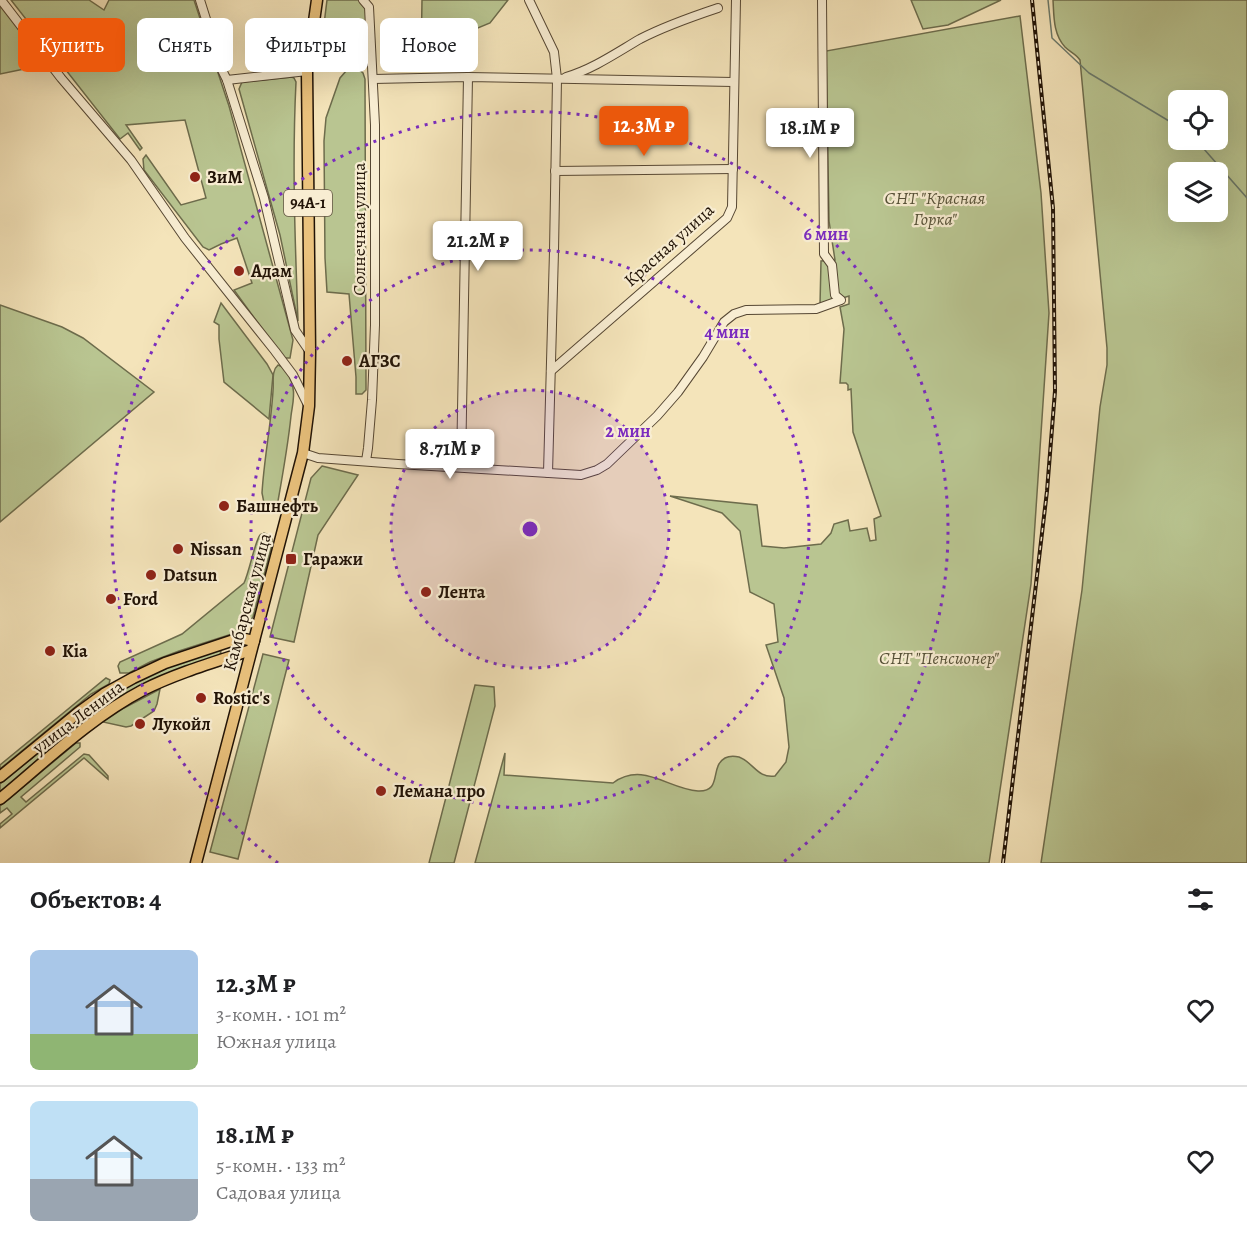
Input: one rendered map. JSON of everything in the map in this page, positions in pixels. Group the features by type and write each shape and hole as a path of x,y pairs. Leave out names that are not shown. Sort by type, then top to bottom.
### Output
{"main road":[{"name":"94А-1","path":"314,18 317,0"},
{"name":"94А-1","path":"307,72 309,406"},
{"name":"Камбарская улица","path":"196,863 303,453 309,406"},
{"path":"252,646 240,638 253,627 260,616"},
{"name":"улица Ленина","path":"0,777 79,712 120,685 165,663 240,638"},
{"name":"улица Ленина","path":"0,799 94,722 131,697 173,677 252,646"}],"street":[{"path":"1,0 61,78 131,160 185,238 293,375 309,406"},
{"path":"200,0 264,198 295,330 310,352"},
{"name":"Солнечная улица","path":"363,0 369,7 375,137 375,325 366,461"},
{"path":"529,0 554,52 557,79 548,473"},
{"name":"Красная улица","path":"551,370 727,218 732,207 736,0"},
{"path":"303,453 318,458 581,475 607,464 657,416 678,392 703,357 724,322 734,314 746,310 816,309 841,300 835,295 832,265 824,254 822,0"},
{"path":"557,79 595,66 660,29 718,8"},
{"path":"227,80 298,72"},
{"path":"461,467 468,77"},
{"path":"373,79 468,77 733,82"},
{"path":"555,171 733,169"}],"green space":[{"path":"11,0 89,0 104,10 109,0 194,0 200,18 137,18 137,72 218,72 293,340 290,358 282,356 234,290 252,283 237,238 209,250 203,247 144,170 143,159 146,155 181,205 206,198 185,120 126,125 142,148 140,150 128,133 120,139 67,72 125,72 125,18 25,18"},
{"path":"327,0 359,0 368,11 368,18 325,18"},
{"path":"422,0 508,0 490,23 478,28 478,18 422,18"},
{"path":"911,0 1001,0 948,25 923,29"},
{"path":"1053,0 1247,0 1247,863 1041,863 1082,590 1100,407 1107,365 1080,60 1061,42 1055,25"},
{"path":"0,2 18,26 18,70 0,74"},
{"path":"1020,16 1041,193 1049,313 1031,584 989,863 475,863 505,753 504,775 613,783 624,777 645,775 698,791 711,788 720,762 727,757 744,759 760,773 769,776 775,776 786,762 789,747 784,698 766,645 778,642 774,604 750,592 740,531 722,513 670,496 757,505 762,546 784,548 821,544 831,533 834,524 848,520 850,531 867,528 870,541 876,540 874,519 881,516 853,432 851,389 848,390 846,383 840,383 844,329 840,307 849,304 849,296 820,305 821,261 835,260 829,221 826,51"},
{"path":"345,72 362,72 365,79 366,390 362,394 356,394 349,294 327,292 324,141 326,118 340,78"},
{"path":"292,77 296,82 294,172 298,321 280,235 239,89 242,82"},
{"path":"221,303 273,375 269,419 224,382 219,325 214,322"},
{"path":"0,305 62,327 83,338 154,392 0,522"},
{"path":"278,365 288,374 294,395 282,480 278,501 274,507 264,503 262,493 274,373"},
{"path":"322,466 358,475 318,535 294,642 270,637 311,478"},
{"path":"264,533 272,537 272,545 253,617 246,627 235,633 150,662 129,673 120,673 118,666 120,662 182,634 244,583 258,538"},
{"path":"219,650 221,652 219,656 158,677 0,792 0,784 112,696 164,668"},
{"path":"263,654 289,660 238,859 210,852"},
{"path":"106,678 110,680 109,684 91,694 0,769 0,765"},
{"path":"475,685 494,687 495,706 454,863 429,863"},
{"path":"160,689 154,711 131,726 103,722 124,708"},
{"path":"76,743 80,743 80,747 21,797 26,802 84,754 89,755 108,776 108,779 84,758 0,828 0,824 12,814 7,808 0,813 0,806"}],"waterway":[{"path":"1048,0 1052,38 1089,73 1168,120"},
{"path":"1205,150 1247,198"}],"railway":[{"path":"1003,863 1047,491 1055,391 1053,208 1032,0"}],"place":[{"name":"ЗиМ","path":"195,177"},
{"name":"Адам","path":"239,271"},
{"name":"АГЗС","path":"347,361"},
{"name":"Башнефть","path":"224,506"},
{"name":"Nissan","path":"178,549"},
{"name":"Гаражи","path":"291,559"},
{"name":"Datsun","path":"151,575"},
{"name":"Лента","path":"426,592"},
{"name":"Ford","path":"111,599"},
{"name":"Kia","path":"50,651"},
{"name":"Rostic's","path":"201,698"},
{"name":"Лукойл","path":"140,724"},
{"name":"Лемана про","path":"381,791"}],"park label":[{"name":"СНТ \"Красная Горка\"","path":"935,208"},
{"name":"СНТ \"Пенсионер\"","path":"939,658"}]}
